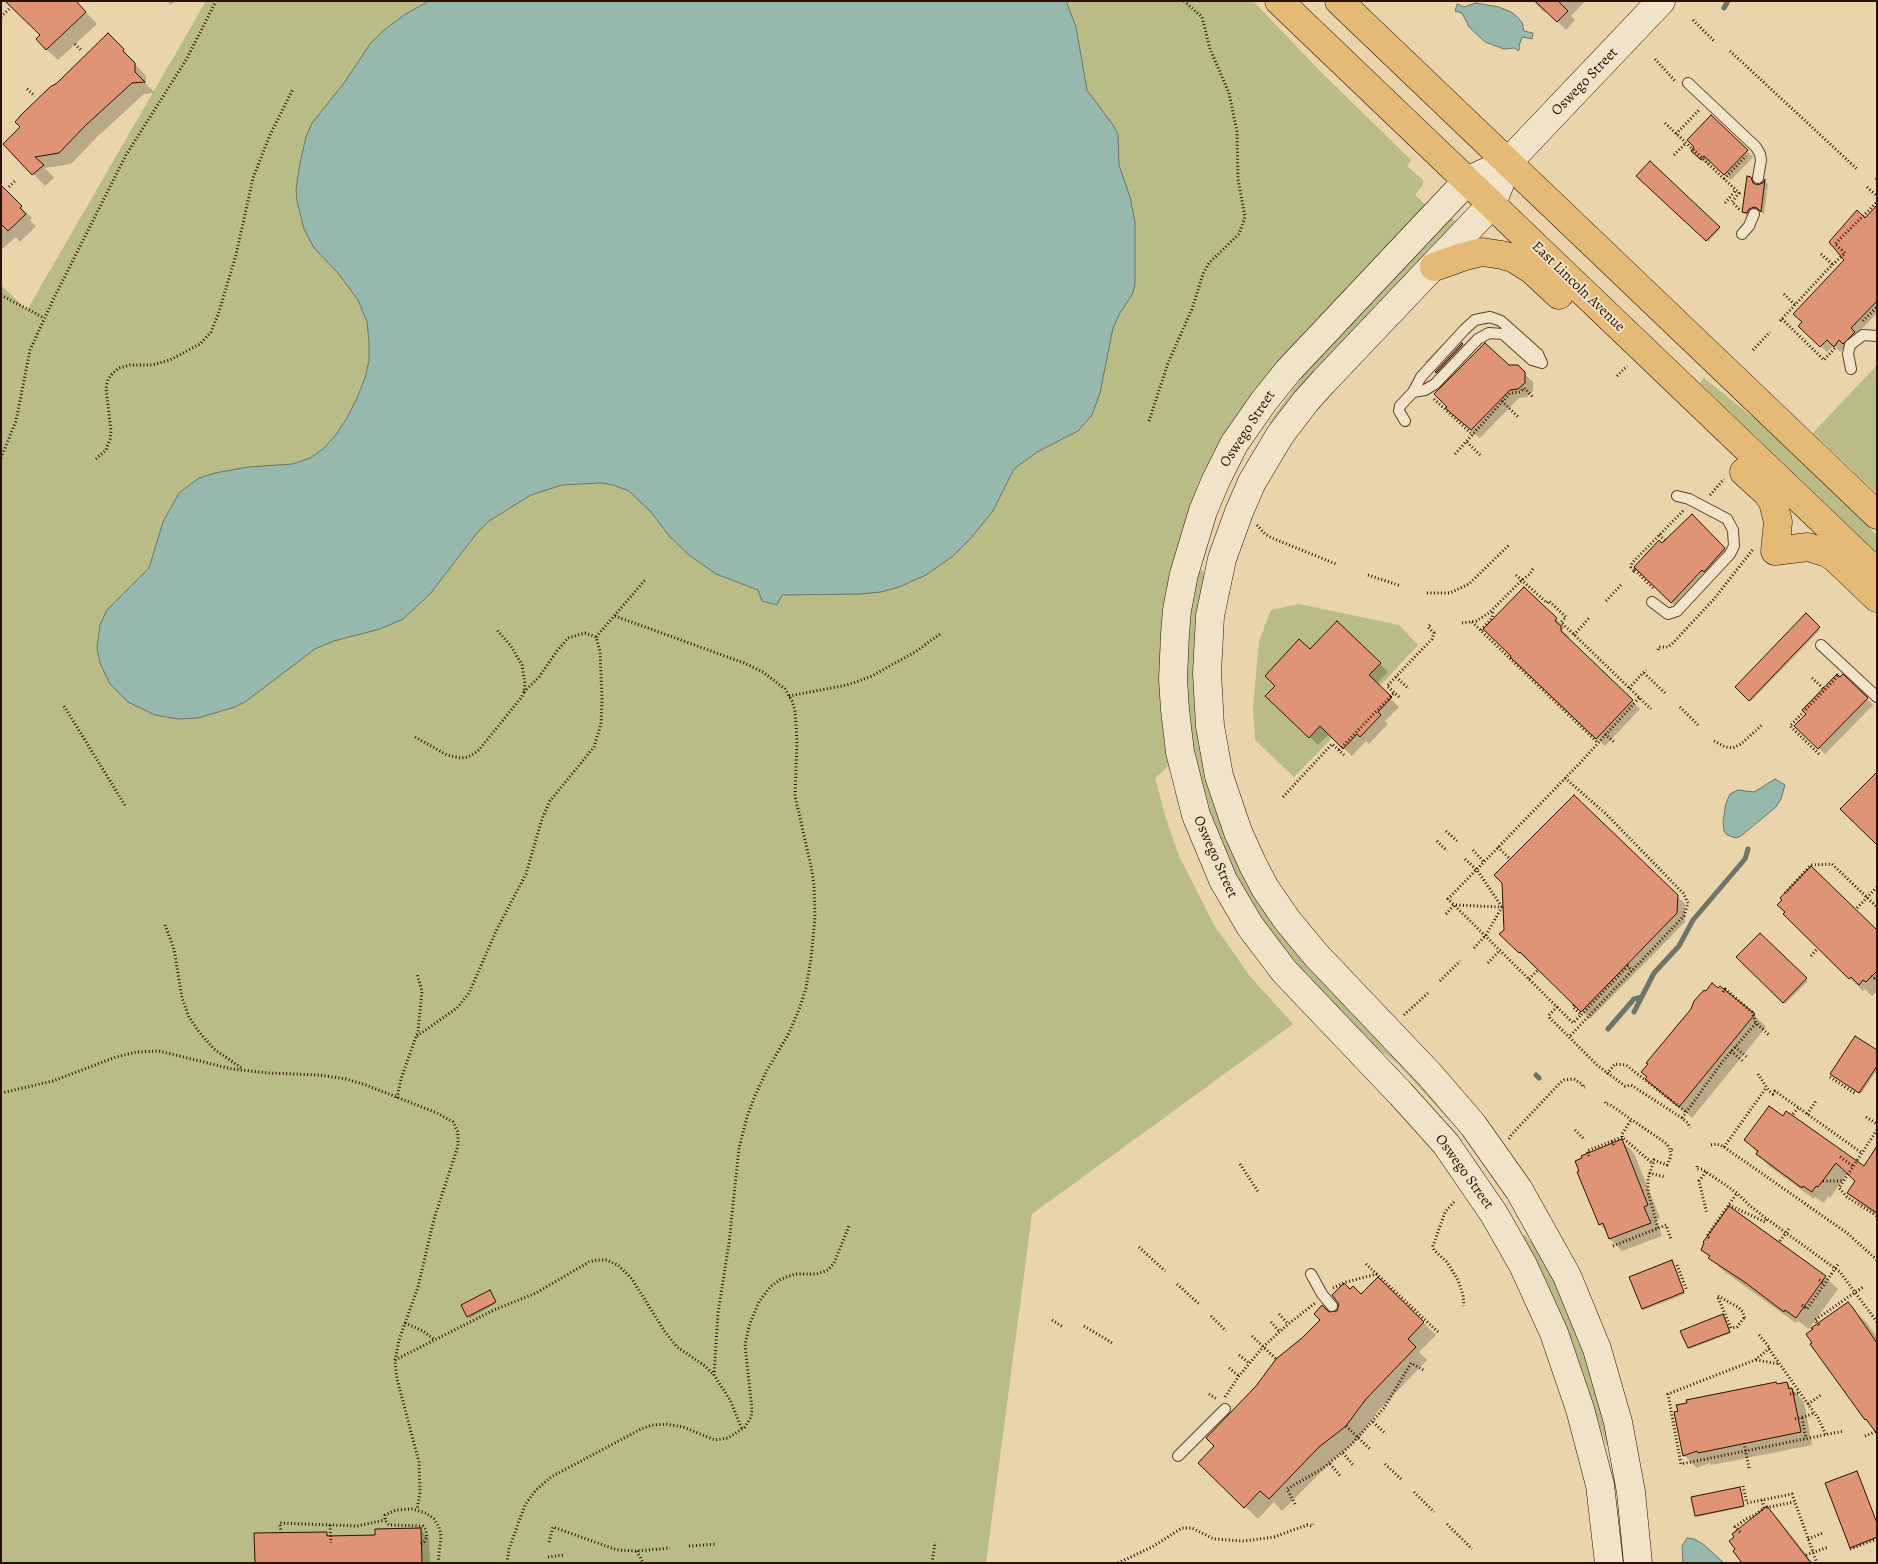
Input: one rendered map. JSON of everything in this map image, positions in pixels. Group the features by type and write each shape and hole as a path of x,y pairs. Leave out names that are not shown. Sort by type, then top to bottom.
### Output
{"main road":[{"name":"East Lincoln Avenue","path":"1279,1 1877,573"},
{"path":"1340,1 1877,515"},
{"name":"Oswego Street","path":"1609,1563 1600,1485 1580,1408 1554,1334 1523,1265 1494,1214 1446,1144 1284,971 1250,926 1219,872 1196,815 1180,752 1174,710 1173,679 1175,634 1184,574 1203,511 1234,444 1246,426 1288,371 1468,181 1508,162 1661,1"},
{"name":"Oswego Street","path":"1508,162 1492,204 1306,401 1280,435 1252,482 1225,551 1213,598 1208,650 1209,714 1216,763 1228,805 1250,861 1272,899 1291,926 1316,955 1430,1076 1473,1125 1519,1190 1572,1286 1612,1397 1628,1467 1638,1563"},
{"path":"1434,267 1482,252 1513,258 1532,270 1606,340 1653,359"},
{"path":"1702,406 1709,437 1767,493 1773,502 1778,524 1775,551 1808,547 1827,553 1834,557 1877,598"}],"lane":[{"path":"1688,83 1756,147 1761,160 1758,178"},
{"path":"1742,234 1752,222 1750,215"},
{"path":"1405,421 1398,409 1402,403 1413,392 1421,377 1452,342 1470,324 1480,318 1490,317 1501,321 1538,354 1542,363 1532,360 1503,334 1489,333 1481,337 1435,384 1425,390 1413,392"},
{"path":"1851,369 1848,354 1850,345 1863,335 1877,336"},
{"path":"1652,602 1668,614 1677,610 1730,554 1734,546 1733,530 1727,519 1689,499 1677,496"},
{"path":"1821,645 1877,697"},
{"path":"1310,1274 1332,1306"},
{"path":"1178,1456 1225,1410"}],"path":[{"path":"1,458 14,427 30,350 44,318 126,154 189,54 216,1"},
{"path":"1149,421 1168,363 1192,309 1203,274 1209,263 1239,234 1245,217 1238,179 1237,132 1229,93 1210,49 1202,17 1184,1"},
{"path":"1,16 9,8"},
{"path":"1693,20 1715,42"},
{"path":"75,44 82,51"},
{"path":"1730,51 1857,169"},
{"path":"1655,59 1675,81"},
{"path":"27,89 35,96"},
{"path":"96,459 106,450 110,439 111,431 106,388 112,374 119,368 130,365 152,365 170,360 200,344 211,332 236,255 253,178 269,137 294,89"},
{"path":"1676,134 1703,106"},
{"path":"1664,123 1736,190 1739,194 1730,204 1750,215"},
{"path":"1674,155 1686,143"},
{"path":"1724,179 1751,150"},
{"path":"9,187 15,181"},
{"path":"1867,187 1877,196"},
{"path":"1725,203 1736,190"},
{"path":"1839,345 1824,360 1781,320 1845,253 1836,244 1877,202"},
{"path":"1821,254 1834,265"},
{"path":"1784,294 1795,305"},
{"path":"1,295 44,318"},
{"path":"1859,326 1877,307"},
{"path":"1753,350 1770,332"},
{"path":"1617,376 1627,366"},
{"path":"1455,454 1473,435 1480,424 1510,393 1520,392 1523,387 1534,398"},
{"path":"1430,395 1473,435"},
{"path":"1502,401 1518,417"},
{"path":"1467,442 1480,455"},
{"path":"1704,502 1724,478"},
{"path":"1656,590 1634,571 1631,564 1688,507"},
{"path":"1256,520 1260,528 1272,538 1336,564"},
{"path":"1660,535 1666,542"},
{"path":"1427,593 1439,594 1460,589 1476,579 1499,558 1510,544"},
{"path":"1658,650 1659,647 1665,648 1672,644 1714,599 1756,545"},
{"path":"1462,623 1472,622 1493,610 1534,568"},
{"path":"1368,575 1401,586"},
{"path":"1516,575 1547,603 1549,601 1566,617 1561,622 1651,709"},
{"path":"596,637 645,580"},
{"path":"1606,602 1621,585"},
{"path":"1481,630 1492,618 1493,610"},
{"path":"615,616 757,669 782,686 789,696 795,711 797,734 795,796 814,885 811,959 806,988 800,1007 792,1026 766,1072 746,1117 739,1148 729,1243 718,1313 714,1375"},
{"path":"1574,635 1590,617"},
{"path":"1472,622 1598,743"},
{"path":"1399,697 1387,686 1432,639 1434,633 1428,627 1430,625"},
{"path":"496,629 518,658 524,674 524,692"},
{"path":"416,737 448,755 460,758 471,755 482,746 524,692 539,678 568,638 586,633 596,637"},
{"path":"789,696 847,685 870,677 915,652 940,634"},
{"path":"417,1036 457,1008 469,993 497,929 524,878 542,819 550,800 594,747 601,724 602,700 600,651 596,637"},
{"path":"1629,688 1645,672 1665,693"},
{"path":"1819,754 1790,726 1842,672"},
{"path":"1396,677 1409,689"},
{"path":"1812,678 1825,690"},
{"path":"1339,750 1394,693"},
{"path":"1632,971 1628,966 1573,1023 1448,900 1639,698"},
{"path":"64,706 126,806"},
{"path":"1680,707 1698,724"},
{"path":"1714,741 1727,747 1736,746 1762,725"},
{"path":"1606,734 1614,742"},
{"path":"1283,797 1332,744 1344,755"},
{"path":"1565,778 1604,812 1679,889 1686,899 1688,906 1684,916 1569,1037"},
{"path":"1446,831 1456,841"},
{"path":"1437,841 1447,851"},
{"path":"1498,847 1510,859"},
{"path":"1473,850 1484,862"},
{"path":"1465,859 1477,870 1502,907"},
{"path":"1785,893 1811,865 1832,864 1876,905"},
{"path":"1856,908 1877,887"},
{"path":"1454,905 1502,907"},
{"path":"1446,914 1454,905"},
{"path":"1474,948 1486,936 1502,907"},
{"path":"165,925 174,949 182,998 189,1018 214,1049 245,1071"},
{"path":"1811,956 1818,949"},
{"path":"1488,963 1500,950"},
{"path":"1440,981 1460,961"},
{"path":"1529,979 1538,970"},
{"path":"397,1098 401,1079 417,1036 422,991 416,974"},
{"path":"1871,976 1874,978 1877,976"},
{"path":"1723,992 1725,989 1754,1014 1756,1023 1768,1035"},
{"path":"1404,1015 1428,993"},
{"path":"1574,1005 1573,1007 1581,1015"},
{"path":"1557,1007 1549,1016 1607,1074 1625,1086 1631,1085 1682,1118 1688,1123 1690,1128"},
{"path":"1682,1118 1720,1065 1756,1023"},
{"path":"1735,1047 1748,1058"},
{"path":"1,1093 44,1084 111,1059 131,1053 148,1051 170,1053 245,1071 342,1078 362,1084 449,1119 457,1129 459,1138 457,1152 432,1227 418,1287 405,1323 395,1361 400,1395 419,1462 420,1492 418,1510"},
{"path":"1731,1051 1744,1062"},
{"path":"1716,1062 1720,1065"},
{"path":"1607,1074 1615,1064 1626,1065 1686,1112"},
{"path":"1758,1074 1766,1088 1773,1094 1775,1091 1862,1153"},
{"path":"1830,1077 1856,1094"},
{"path":"1509,1140 1512,1134 1560,1082 1574,1079 1579,1081 1582,1087 1585,1087"},
{"path":"1724,1147 1766,1088"},
{"path":"1807,1114 1816,1101"},
{"path":"1605,1102 1667,1144 1672,1150 1668,1165 1654,1160 1649,1173 1647,1196 1658,1228"},
{"path":"1793,1114 1798,1108"},
{"path":"1866,1117 1877,1124"},
{"path":"1589,1156 1587,1151 1622,1137 1622,1134 1632,1120"},
{"path":"1575,1130 1585,1140"},
{"path":"1877,1130 1875,1136 1843,1181 1840,1190 1877,1216"},
{"path":"1622,1137 1652,1163"},
{"path":"1612,1142 1614,1146"},
{"path":"1711,1145 1718,1144 1724,1147 1847,1233 1876,1258"},
{"path":"1840,1157 1853,1166"},
{"path":"1240,1164 1259,1192"},
{"path":"1697,1166 1697,1169 1706,1172 1737,1193 1748,1205 1836,1268 1877,1322"},
{"path":"1706,1172 1699,1181 1707,1214"},
{"path":"1649,1173 1665,1177"},
{"path":"1823,1181 1843,1181"},
{"path":"1709,1238 1707,1236 1726,1212 1737,1193"},
{"path":"1454,1202 1445,1212 1433,1246 1434,1250 1447,1262 1458,1280 1464,1306"},
{"path":"1729,1205 1765,1222 1767,1219"},
{"path":"1613,1246 1666,1225 1671,1239"},
{"path":"507,1563 512,1541 528,1501 536,1490 552,1477 641,1429 652,1425 666,1424 683,1427 715,1440 728,1438 742,1429 750,1419 752,1410 745,1345 749,1326 759,1302 768,1289 781,1278 796,1274 817,1274 828,1270 834,1263 849,1226"},
{"path":"1780,1241 1790,1227"},
{"path":"1139,1247 1165,1271"},
{"path":"395,1361 494,1310 522,1300 589,1262 601,1259 610,1261 625,1271 640,1289 665,1332 678,1347 705,1366 714,1375 730,1400 742,1429"},
{"path":"1802,1305 1807,1308 1839,1263"},
{"path":"1366,1264 1438,1332"},
{"path":"1677,1265 1687,1291"},
{"path":"1331,1289 1346,1282 1378,1274"},
{"path":"1819,1280 1824,1284"},
{"path":"1177,1284 1199,1304"},
{"path":"1819,1326 1815,1320 1864,1287"},
{"path":"1718,1297 1722,1297 1743,1312 1745,1318 1737,1327 1731,1328 1718,1297"},
{"path":"1209,1394 1222,1402 1239,1376 1263,1347 1279,1331 1319,1300"},
{"path":"1840,1303 1843,1308"},
{"path":"1279,1314 1288,1324"},
{"path":"1211,1316 1226,1331"},
{"path":"1052,1320 1063,1327"},
{"path":"1271,1322 1279,1331"},
{"path":"405,1323 436,1340"},
{"path":"1084,1326 1114,1344"},
{"path":"1759,1335 1814,1412 1824,1427 1826,1435"},
{"path":"1252,1336 1276,1359"},
{"path":"1768,1349 1755,1360 1668,1394 1681,1464 1844,1431"},
{"path":"1239,1355 1249,1363"},
{"path":"1755,1360 1780,1364"},
{"path":"1295,1504 1287,1489 1330,1464 1358,1438 1392,1397 1411,1363 1425,1371"},
{"path":"1229,1368 1239,1376"},
{"path":"1790,1394 1800,1392"},
{"path":"1808,1404 1821,1394"},
{"path":"1795,1419 1814,1412"},
{"path":"1672,1420 1679,1418"},
{"path":"1802,1418 1806,1439"},
{"path":"1373,1422 1386,1434"},
{"path":"1346,1426 1370,1450"},
{"path":"1865,1436 1877,1431"},
{"path":"1744,1443 1749,1468"},
{"path":"1679,1450 1685,1448"},
{"path":"1343,1453 1354,1466"},
{"path":"1330,1464 1340,1477"},
{"path":"1385,1464 1401,1479"},
{"path":"1743,1486 1747,1503 1792,1494 1817,1563"},
{"path":"1414,1492 1434,1512"},
{"path":"1762,1500 1764,1508"},
{"path":"1740,1532 1735,1527 1761,1512 1764,1508 1794,1502"},
{"path":"385,1520 387,1513 396,1510 418,1510 429,1515 439,1527 441,1540 438,1563"},
{"path":"281,1533 280,1523 357,1526 385,1520 392,1525 423,1526 427,1537 421,1544"},
{"path":"1118,1563 1152,1547 1182,1528 1192,1528 1214,1539 1244,1542 1278,1536 1307,1524 1312,1526 1314,1524"},
{"path":"1447,1524 1472,1549"},
{"path":"330,1525 331,1543"},
{"path":"549,1542 553,1527 620,1550 670,1548"},
{"path":"1808,1539 1823,1533"},
{"path":"1850,1549 1877,1539"},
{"path":"932,1563 935,1542"},
{"path":"689,1546 717,1544"},
{"path":"1806,1555 1828,1547"},
{"path":"637,1550 643,1563"},
{"path":"548,1557 564,1555"}],"green space":[{"path":"206,1 1253,1 1322,73 1411,160 1407,166 1423,180 1423,185 1415,195 1429,208 1202,488 1173,762 1155,778 1179,856 1214,925 1249,975 1293,1024 1032,1214 986,1563 1,1563 1,285 27,310"},
{"path":"1450,219 1458,223 1275,427 1269,423 1308,369"},
{"path":"1877,365 1877,494 1813,433"},
{"path":"1704,378 1760,423 1877,535 1877,553 1700,383"},
{"path":"1202,570 1205,574 1215,798 1367,1023 1451,1120 1398,1064 1353,1029 1291,964 1242,894 1199,788 1184,690 1190,597 1199,572"},
{"path":"1299,604 1399,625 1418,645 1380,686 1369,675 1337,622 1310,649 1299,639 1275,666 1284,676 1265,696 1309,738 1319,726 1332,738 1294,777 1255,740 1253,708 1259,641 1271,610"},
{"path":"1525,1235 1542,1254 1587,1349 1614,1443 1606,1445 1589,1393 1519,1238"}],"water":[{"path":"429,1 1066,1 1076,27 1087,90 1118,134 1119,165 1130,197 1135,222 1135,285 1132,295 1113,328 1100,393 1092,415 1078,431 1037,452 1014,469 993,511 953,556 926,575 899,587 881,592 860,594 782,595 777,605 762,601 758,590 716,574 689,555 670,537 651,512 629,491 601,483 562,485 531,495 489,521 477,533 430,594 403,619 380,629 334,641 315,649 245,702 235,707 198,718 178,719 155,715 128,702 110,684 100,663 97,648 100,625 107,610 149,568 163,522 179,493 199,478 215,473 248,467 293,464 310,458 323,449 335,436 357,398 369,361 367,322 358,300 338,273 314,248 304,229 296,189 300,163 306,137 312,123 344,83 370,44 404,15"},
{"path":"1476,3 1499,7 1513,13 1522,22 1524,31 1533,33 1532,39 1522,37 1518,51 1515,48 1504,49 1485,42 1469,27 1462,13 1455,11 1457,4 1464,7"},
{"path":"1775,779 1785,785 1781,799 1776,807 1741,836 1736,838 1727,835 1724,831 1723,821 1726,803 1730,794 1738,790 1754,792"},
{"path":"1687,1538 1694,1539 1703,1544 1724,1563 1683,1563 1682,1546"}],"building":[{"path":"5,1 76,1 86,12 46,50 36,39 40,35"},
{"path":"1535,1 1558,1 1568,11 1557,22"},
{"path":"108,33 135,63 135,72 145,82 132,83 86,125 59,153 35,157 44,165 32,175 3,144 20,127 15,122 21,115"},
{"path":"1711,115 1748,150 1724,175 1704,156 1701,160 1691,151 1694,147 1687,140"},
{"path":"1650,161 1720,227 1706,241 1636,176"},
{"path":"1747,176 1751,177 1753,183 1757,185 1763,183 1765,179 1761,212 1754,207 1749,209 1747,213 1742,212"},
{"path":"1,185 22,206 20,208 26,214 8,231 1,224"},
{"path":"1877,205 1877,301 1851,328 1855,332 1843,344 1839,340 1834,347 1827,340 1820,347 1798,326 1802,322 1793,314 1844,260 1829,242 1857,210 1865,218"},
{"path":"1485,343 1509,365 1518,365 1525,372 1525,383 1518,389 1510,390 1471,430 1445,408 1447,407 1434,394"},
{"path":"1463,344 1436,373 1435,372"},
{"path":"1692,514 1725,548 1704,572 1702,570 1671,603 1634,567 1659,540 1662,543"},
{"path":"1524,587 1557,618 1555,621 1561,626 1561,631 1633,700 1596,739 1483,629"},
{"path":"1806,613 1820,627 1749,701 1735,687"},
{"path":"1337,621 1381,663 1369,675 1392,697 1378,712 1381,715 1360,737 1357,734 1343,749 1320,726 1309,738 1265,696 1275,686 1265,676 1299,639 1310,649"},
{"path":"1837,674 1840,677 1843,674 1868,698 1818,749 1794,726 1806,714 1802,710"},
{"path":"1877,772 1877,845 1840,809"},
{"path":"1574,795 1678,895 1677,913 1581,1012 1499,934 1504,930 1502,883 1494,875"},
{"path":"1811,866 1877,930 1877,971 1866,982 1863,980 1859,985 1851,977 1849,979 1783,914 1785,912 1777,905 1782,900 1780,898"},
{"path":"1760,933 1807,978 1783,1003 1736,957"},
{"path":"1712,983 1718,988 1720,986 1755,1014 1679,1107 1645,1079 1647,1077 1641,1072 1648,1064 1646,1063 1691,1009 1694,1001"},
{"path":"1855,1036 1877,1050 1877,1066 1859,1093 1830,1074"},
{"path":"1769,1106 1783,1116 1786,1111 1864,1166 1877,1146 1877,1213 1847,1193 1855,1181 1836,1163 1812,1192 1803,1186 1802,1188 1756,1154 1758,1151 1744,1140"},
{"path":"1622,1139 1648,1205 1644,1207 1651,1223 1609,1239 1603,1223 1599,1225 1577,1172 1579,1171 1575,1161 1582,1158 1581,1156"},
{"path":"1729,1206 1826,1276 1796,1318 1785,1310 1784,1312 1746,1283 1708,1258 1710,1256 1701,1250 1703,1242"},
{"path":"1672,1260 1684,1292 1642,1309 1629,1277"},
{"path":"1378,1277 1424,1322 1408,1339 1416,1347 1366,1399 1346,1426 1319,1447 1269,1499 1260,1491 1244,1508 1198,1463 1214,1446 1206,1438 1256,1386 1276,1359 1302,1338 1320,1320 1314,1314 1322,1305 1329,1312 1337,1311 1339,1304 1332,1295 1344,1283 1350,1289 1353,1286 1361,1294"},
{"path":"490,1290 496,1302 467,1317 461,1305"},
{"path":"1848,1302 1877,1343 1877,1434 1810,1344 1812,1343 1806,1334 1813,1329 1811,1328"},
{"path":"1723,1314 1730,1332 1688,1348 1680,1331"},
{"path":"1776,1382 1777,1384 1787,1382 1789,1389 1792,1388 1801,1432 1698,1453 1697,1451 1683,1456 1674,1412 1678,1411 1676,1405 1687,1403 1686,1400"},
{"path":"1857,1471 1877,1523 1877,1537 1850,1548 1825,1483"},
{"path":"1740,1487 1744,1506 1695,1516 1691,1497"},
{"path":"1767,1506 1811,1563 1742,1563 1733,1551 1735,1549 1729,1541 1734,1537 1732,1534"},
{"path":"421,1528 422,1563 255,1563 254,1533 327,1532 327,1536 375,1535 375,1529"}],"waterway":[{"path":"1724,8 1728,1"},
{"path":"1634,1012 1654,973 1679,946 1693,920 1745,859 1748,849"},
{"path":"1608,1029 1634,999 1642,997"},
{"path":"1536,1075 1539,1078"}]}
